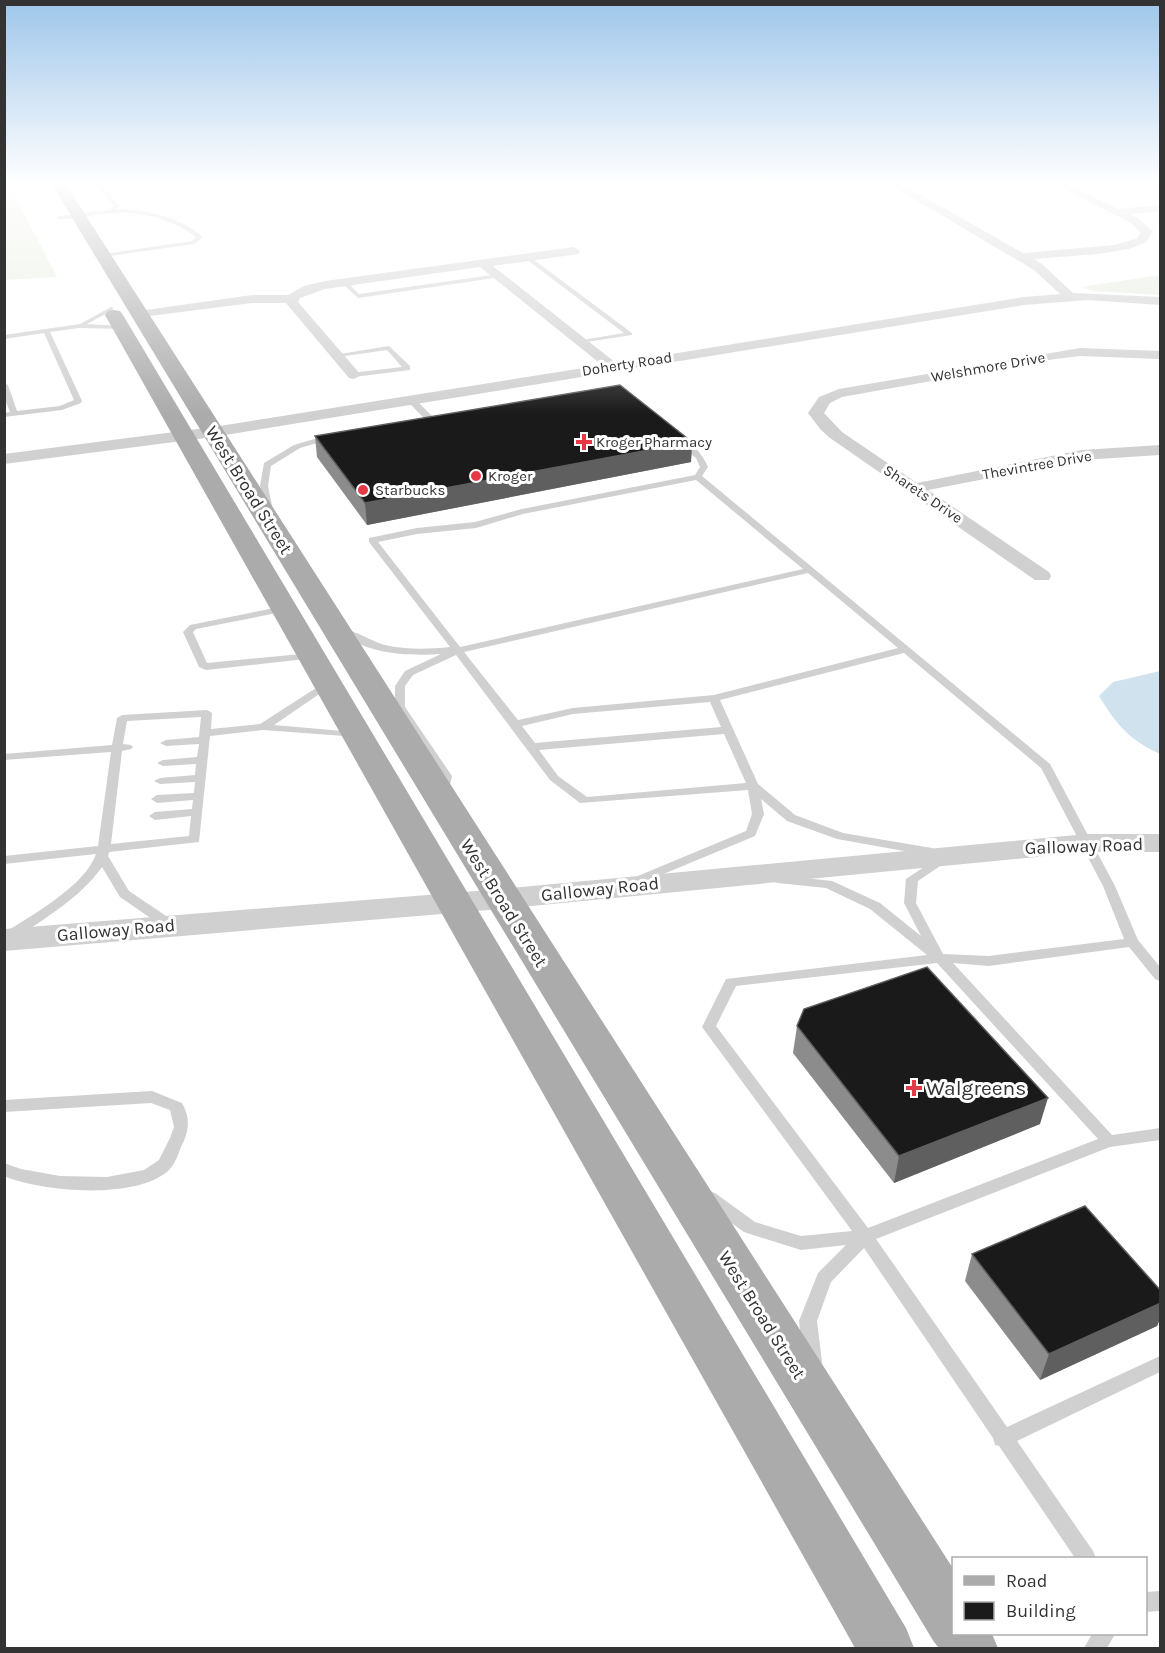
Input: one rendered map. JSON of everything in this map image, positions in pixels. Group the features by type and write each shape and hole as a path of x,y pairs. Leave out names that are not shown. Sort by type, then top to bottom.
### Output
{"main road":[{"name":"West Broad Street","path":"106,260 139,315 284,609 886,1648"},
{"name":"West Broad Street","path":"100,291 121,328 198,434 274,531 670,1170 952,1617"}],"street":[{"path":"139,315 252,300 291,299 308,289 512,260"},
{"path":"1026,260 1053,279 1070,297"},
{"path":"483,264 613,367"},
{"name":"Doherty Road","path":"4,459 198,434 1024,301 1070,297 1161,301"},
{"path":"291,299 354,375"},
{"name":"Welshmore Drive","path":"820,404 839,393 1055,355 1080,352 1161,355"},
{"name":"Sharets Drive","path":"820,404 816,413 826,427 1042,576"},
{"name":"Thevintree Drive","path":"915,488 1082,455 1161,450"},
{"name":"Galloway Road","path":"4,939 501,898 1087,843 1161,843"}],"lane":[{"path":"531,260 630,334 582,342"},
{"path":"345,283 358,296 499,276"},
{"path":"79,326 111,309"},
{"path":"4,337 79,326 121,328"},
{"path":"4,415 62,408 78,400 46,330"},
{"path":"338,355 389,348 407,368 354,375"},
{"path":"4,385 14,414"},
{"path":"410,399 430,419"},
{"path":"418,421 441,417"},
{"path":"274,531 264,486 267,465 281,455 314,439 337,435"},
{"path":"675,437 700,457 704,466 698,477"},
{"path":"698,477 1046,766 1109,886 1132,942 1161,976"},
{"path":"698,477 522,512 476,525 417,531 372,540 515,724 554,778 584,801 753,786 791,818 841,836 948,855"},
{"path":"329,620 360,641 398,651 458,650 812,570"},
{"path":"284,609 193,627 188,632 206,667 311,656"},
{"path":"515,724 573,711 714,698 907,649"},
{"path":"443,805 446,776 400,707 400,686 409,673 458,650"},
{"path":"263,727 327,684"},
{"path":"625,887 751,833 758,814 753,786 714,698"},
{"path":"4,860 103,853 195,839 207,713 122,718 122,747 117,785 112,820 103,853 62,900 4,939"},
{"path":"166,744 263,727 357,735"},
{"path":"531,747 728,730"},
{"path":"4,757 122,747"},
{"path":"163,763 202,760"},
{"path":"160,781 201,778"},
{"path":"157,799 199,796"},
{"path":"155,816 197,812"},
{"path":"103,853 124,894 170,925"},
{"path":"940,958 910,903 912,879 948,855"},
{"path":"741,875 828,884 875,906 940,958 1109,1142"},
{"path":"1085,1557 1002,1439 865,1236 709,1028 731,982 940,958 989,961 1132,942"},
{"path":"4,1106 152,1097 177,1107 181,1128 164,1166 135,1180 89,1184 17,1176 4,1169"},
{"path":"670,1170 750,1227 801,1243 865,1236 1109,1142 1161,1134"},
{"path":"837,1434 812,1358 808,1321 824,1278 865,1236"},
{"path":"1002,1439 1161,1364"},
{"path":"1094,1648 1104,1635"}],"shaded area":[{"path":"5,260 48,260 57,277 5,280"},
{"path":"1160,275 1160,295 1094,291 1081,287"}],"water":[{"path":"1160,671 1160,754 1140,743 1124,730 1099,696 1113,682"}],"building":[{"name":"Kroger","path":"620,385 692,442 365,503 315,436"},
{"name":"Walgreens","path":"927,967 1048,1098 899,1156 797,1026 804,1009"},
{"path":"1085,1206 1161,1291 1161,1303 1049,1354 972,1254"}],"place":[{"name":"Kroger Pharmacy","path":"584,442"},
{"name":"Kroger","path":"476,476"},
{"name":"Starbucks","path":"363,490"},
{"name":"Walgreens","path":"914,1088"}]}
